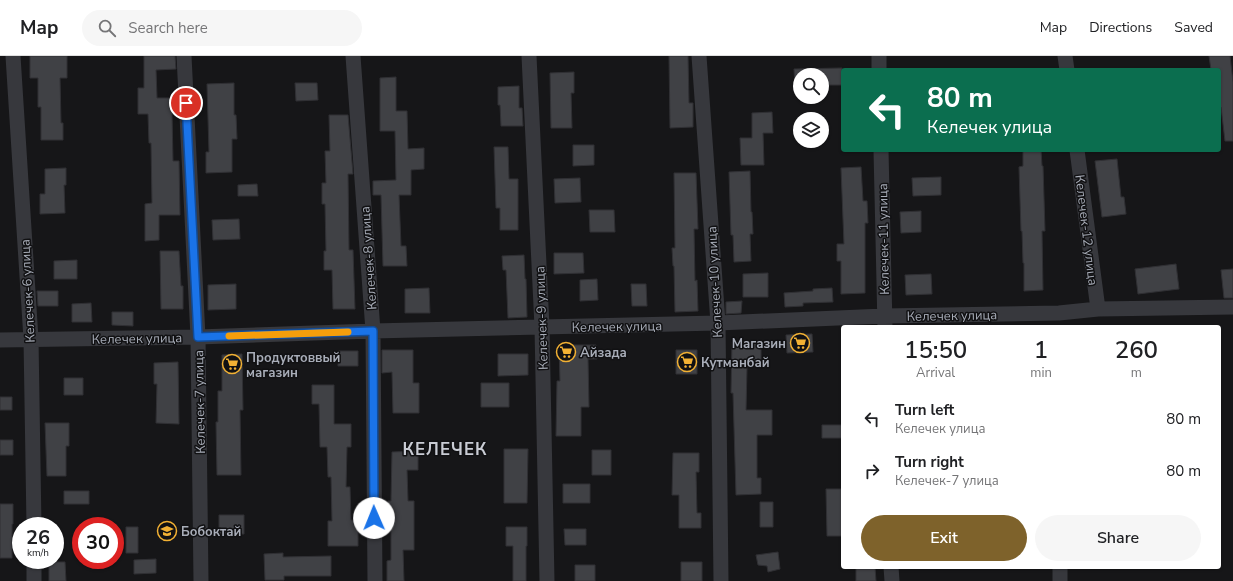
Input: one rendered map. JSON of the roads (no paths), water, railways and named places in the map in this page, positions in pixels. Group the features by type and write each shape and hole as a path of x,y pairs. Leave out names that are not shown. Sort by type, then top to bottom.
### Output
{"street":[{"name":"Келечек-6 улица","path":"13,56 31,339 34,517"},
{"name":"Келечек-7 улица","path":"184,56 198,337 201,581"},
{"name":"Келечек-8 улица","path":"353,56 373,331 375,581"},
{"name":"Келечек-9 улица","path":"529,56 542,327 547,581"},
{"name":"Келечек-10 улица","path":"699,56 718,323 721,581"},
{"path":"879,56 879,68"},
{"path":"1065,56 1067,68"},
{"name":"Келечек-11 улица","path":"881,152 885,322"},
{"name":"Келечек-12 улица","path":"1077,152 1098,309"},
{"name":"Келечек улица","path":"0,340 198,337 373,331 718,323 1059,320 1098,309 1233,307"},
{"path":"34,569 34,581"},
{"path":"891,569 892,581"},
{"path":"1060,569 1060,581"}],"place":[{"name":"Магазин","path":"800,343"},
{"name":"Айзада","path":"566,352"},
{"name":"Кутманбай","path":"687,362"},
{"name":"Продуктоввый магазин","path":"232,364"},
{"name":"Бобоктай","path":"167,531"}],"district":[{"name":"КЕЛЕЧЕК","path":"445,449"}]}
